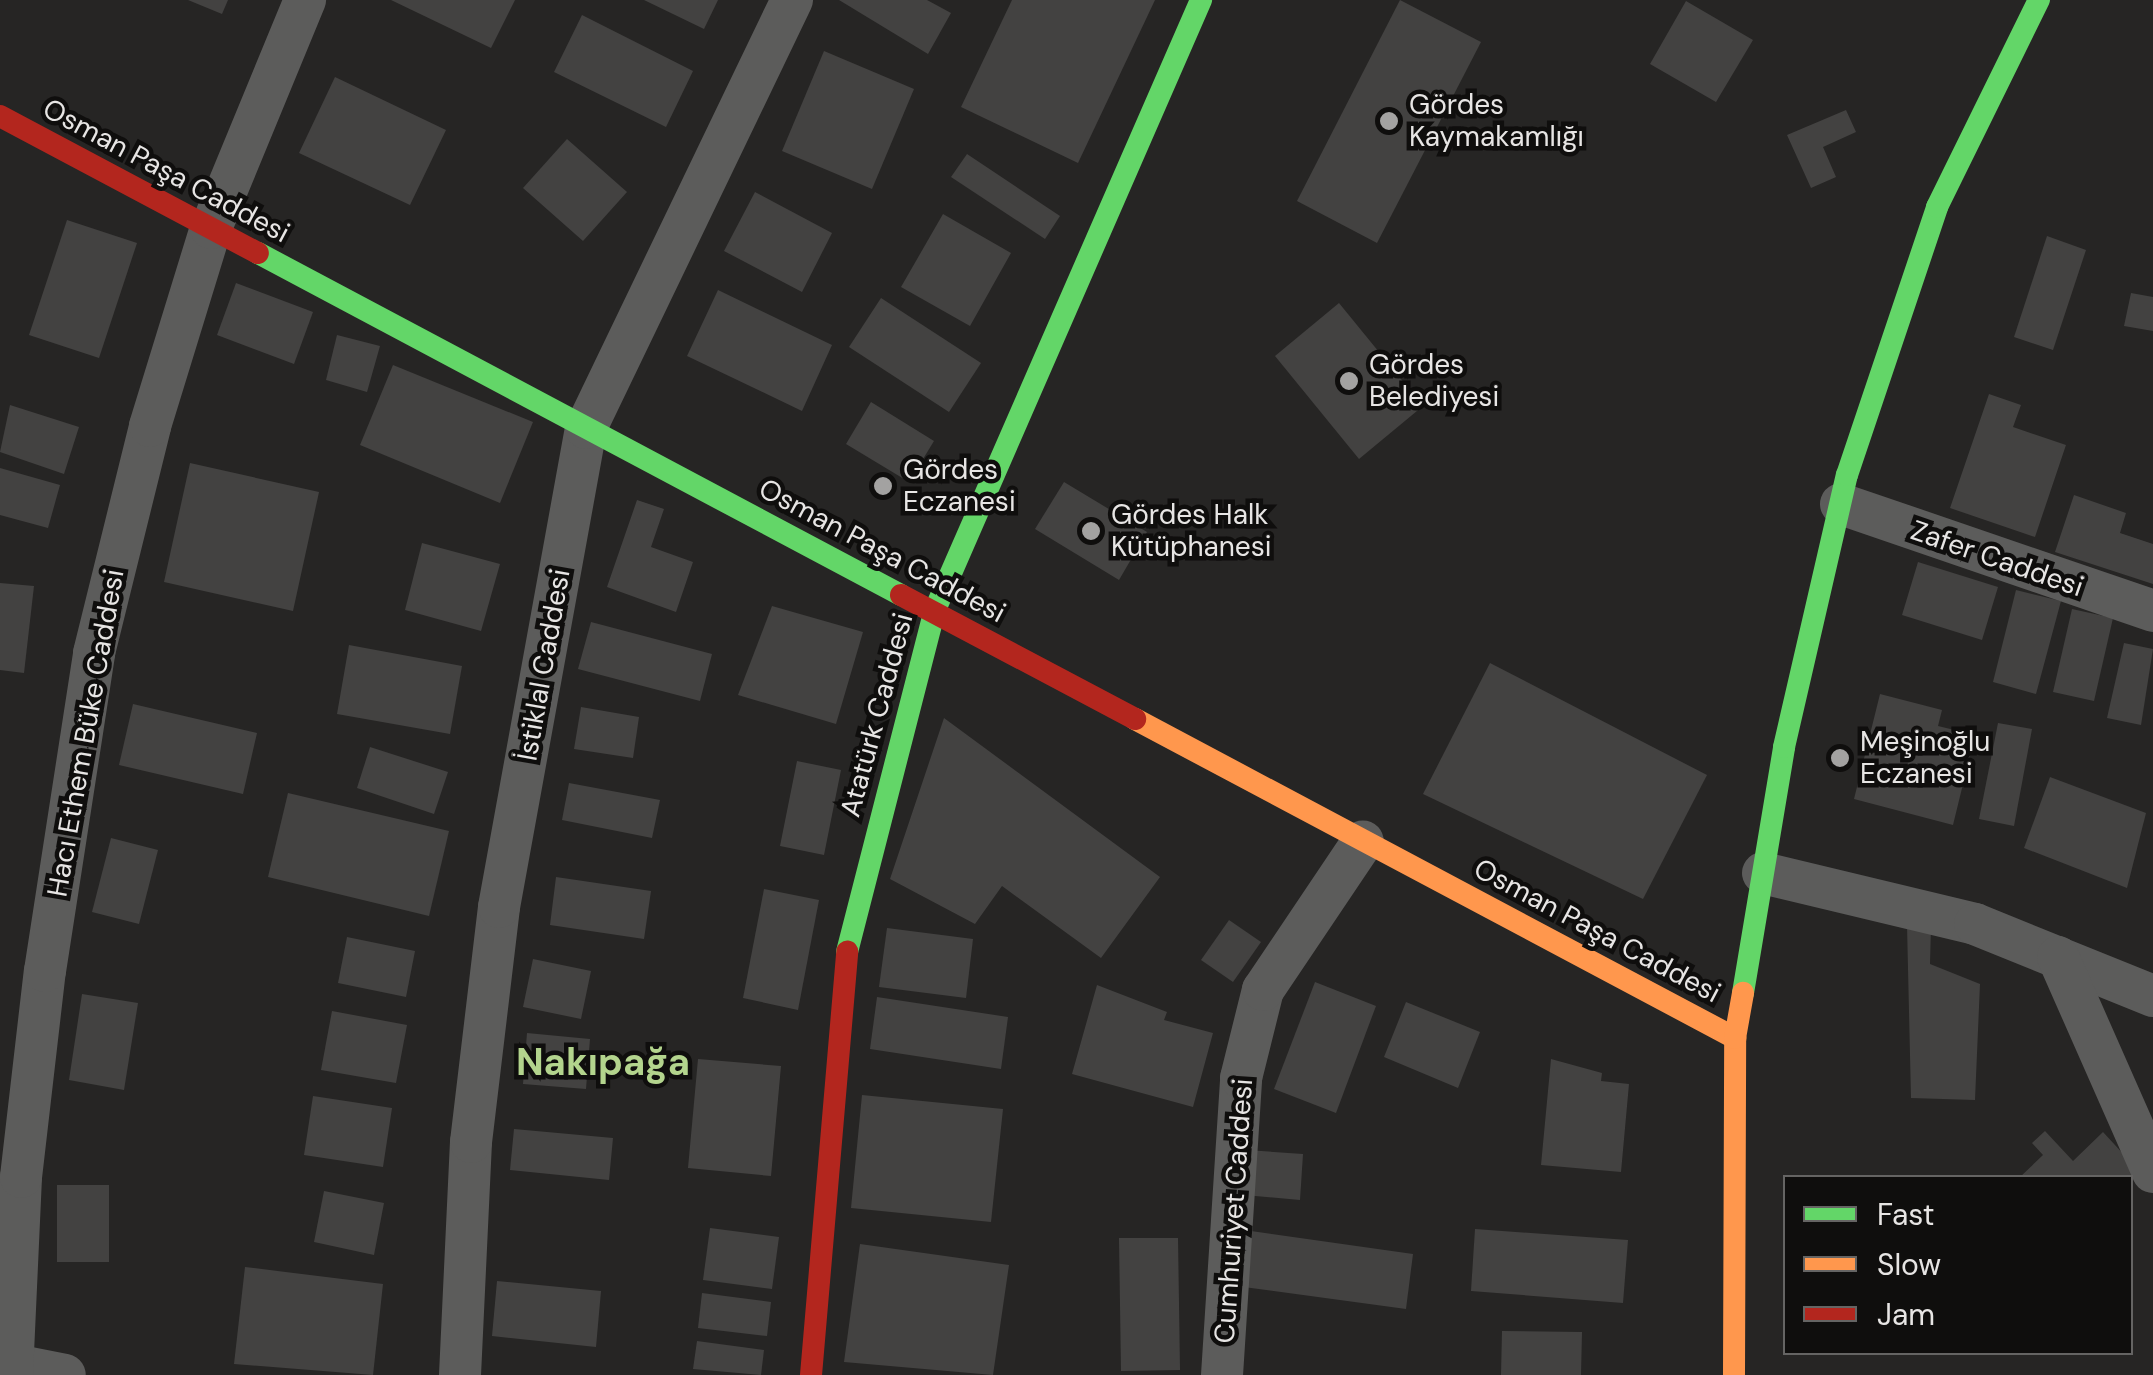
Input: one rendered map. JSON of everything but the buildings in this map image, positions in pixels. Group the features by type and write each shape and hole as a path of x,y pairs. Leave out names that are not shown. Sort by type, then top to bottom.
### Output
{"street":[{"name":"Hacı Ethem Büke Caddesi","path":"8,1367 43,989 94,653 150,426 211,228 306,0"},
{"name":"İstiklal Caddesi","path":"460,1375 471,1142 499,907 586,428 792,0"},
{"name":"Atatürk Caddesi","path":"810,1375 845,958 934,612 1200,0"},
{"path":"1734,1375 1735,1038 1763,872 1841,504 1937,207 2039,0"},
{"name":"Osman Paşa Caddesi","path":"0,116 1735,1038"},
{"name":"Zafer Caddesi","path":"1841,504 2153,612"},
{"name":"Cumhuriyet Caddesi","path":"1222,1375 1241,1078 1263,990 1363,841"},
{"path":"1763,872 1975,924 2153,996"},
{"path":"2058,957 2153,1172"},
{"path":"8,1367 65,1375"}],"traffic: fast":[{"path":"847,952 934,612 1201,0"},
{"path":"1743,993 1784,747 1847,475 1937,207 2039,0"},
{"path":"258,253 901,595"}],"traffic: slow":[{"path":"1135,719 1735,1038"},
{"path":"1734,1375 1735,1038 1743,993"}],"traffic: jam":[{"path":"0,116 258,253"},
{"path":"901,595 1135,719"},
{"path":"811,1375 847,952"}],"place":[{"name":"Gördes Kaymakamlığı","path":"1389,121"},
{"name":"Gördes Belediyesi","path":"1349,381"},
{"name":"Gördes Eczanesi","path":"883,486"},
{"name":"Gördes Halk Kütüphanesi","path":"1091,531"},
{"name":"Meşinoğlu Eczanesi","path":"1840,758"}],"district":[{"name":"Nakıpağa","path":"603,1063"}]}
